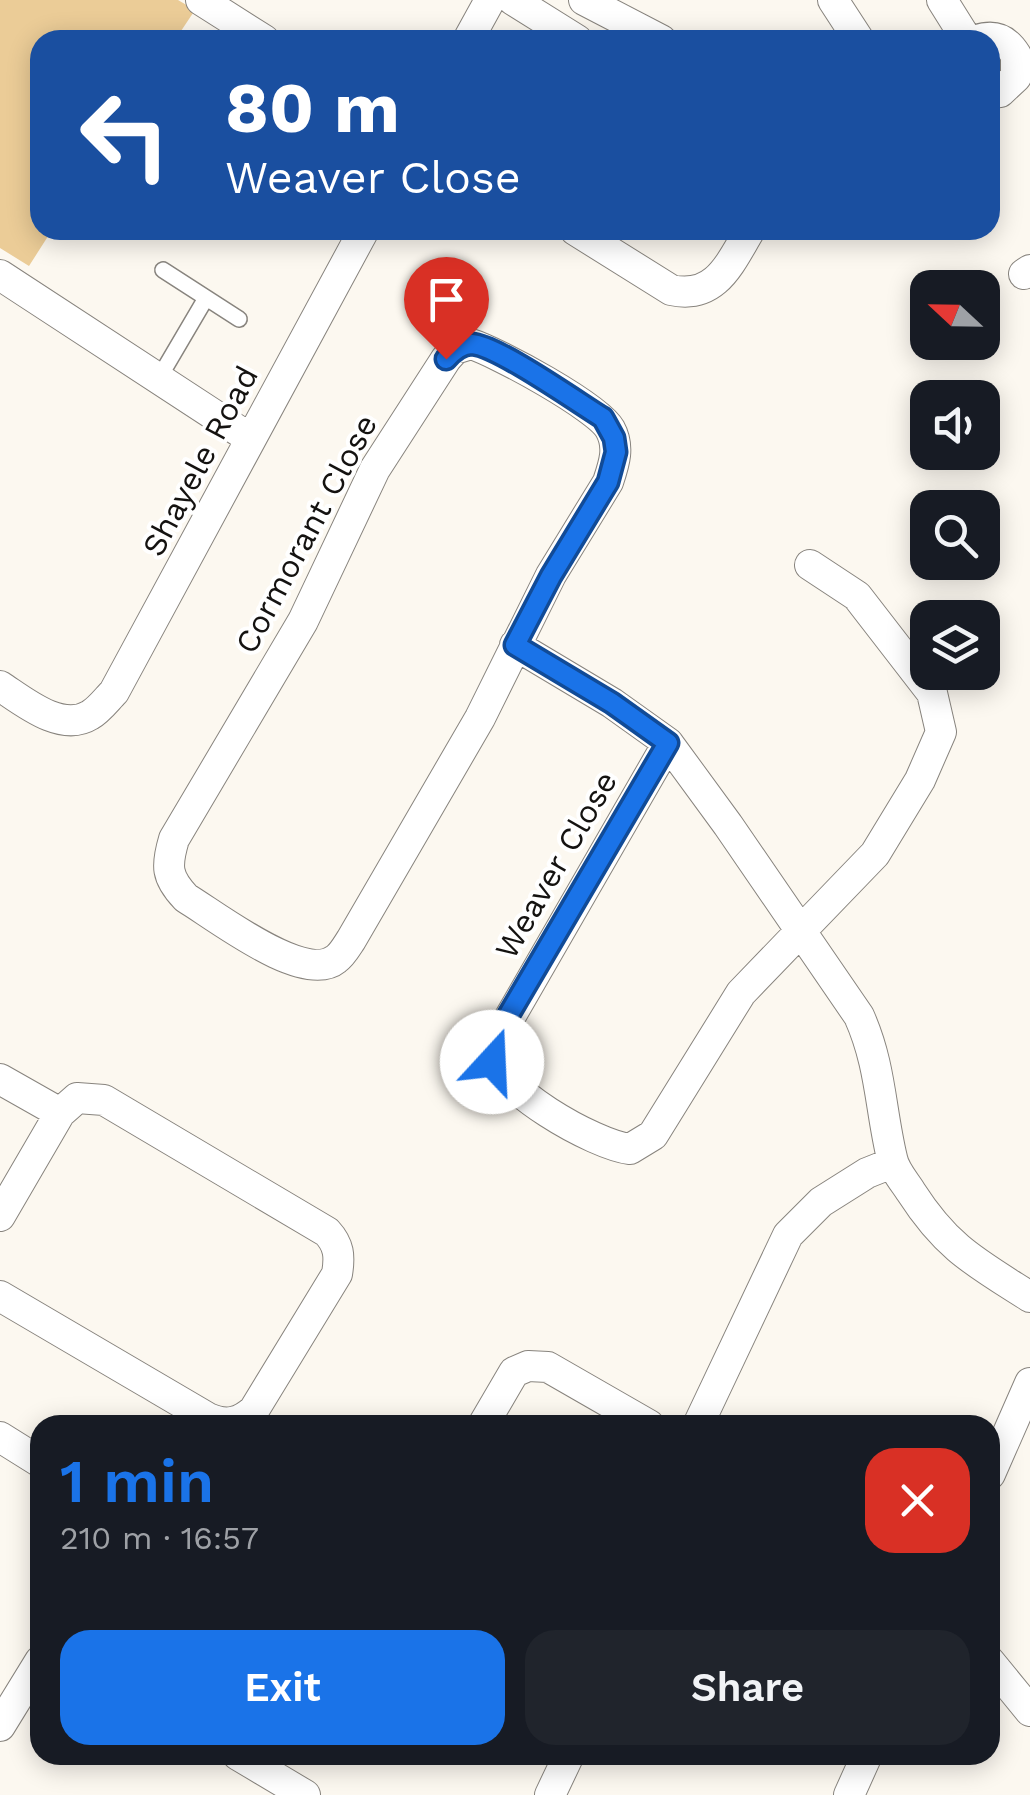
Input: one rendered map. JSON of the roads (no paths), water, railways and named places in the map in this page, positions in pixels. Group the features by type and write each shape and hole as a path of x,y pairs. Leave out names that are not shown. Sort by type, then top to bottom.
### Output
{"street":[{"path":"201,0 248,30"},
{"path":"474,30 490,0"},
{"path":"513,0 561,30"},
{"path":"584,0 642,30"},
{"path":"833,0 852,30"},
{"path":"942,0 961,30"},
{"path":"1000,39 1010,46 1018,66 1011,94"},
{"name":"Shayele Road","path":"0,686 44,714 66,720 88,717 114,692 359,240"},
{"path":"590,240 670,290 686,294 710,286 744,240"},
{"path":"0,275 251,439"},
{"name":"Cormorant Close","path":"471,344 492,350 603,418 614,438 616,452 608,482 515,645 480,718 337,959 312,966 292,962 186,898 172,883 168,862 174,840 303,621 375,469 446,359 455,349 471,344"},
{"path":"799,931 875,854 920,780 941,732 932,694 857,596 810,565"},
{"path":"515,645 612,703 668,743 859,1016 872,1045 892,1163 940,1234 1030,1298"},
{"name":"Weaver Close","path":"668,743 501,1028 491,1050 496,1070 515,1090 600,1142 630,1149 640,1146 654,1135 741,992 799,931"},
{"path":"0,1079 60,1113"},
{"path":"0,1216 60,1113 78,1098 104,1100 327,1232 339,1250 337,1274 249,1415"},
{"path":"703,1415 788,1235 821,1202 867,1173 892,1163"},
{"path":"0,1296 203,1415"},
{"path":"489,1415 514,1372 528,1366 548,1367 632,1415"},
{"path":"1000,1451 1030,1383"},
{"path":"0,1437 30,1456"},
{"path":"1000,1674 1030,1711"},
{"path":"0,1726 30,1677"},
{"path":"255,1765 306,1795"},
{"path":"550,1795 564,1765"},
{"path":"849,1795 862,1765"}],"lane":[{"path":"163,270 239,319"},
{"path":"158,378 206,298"}]}
